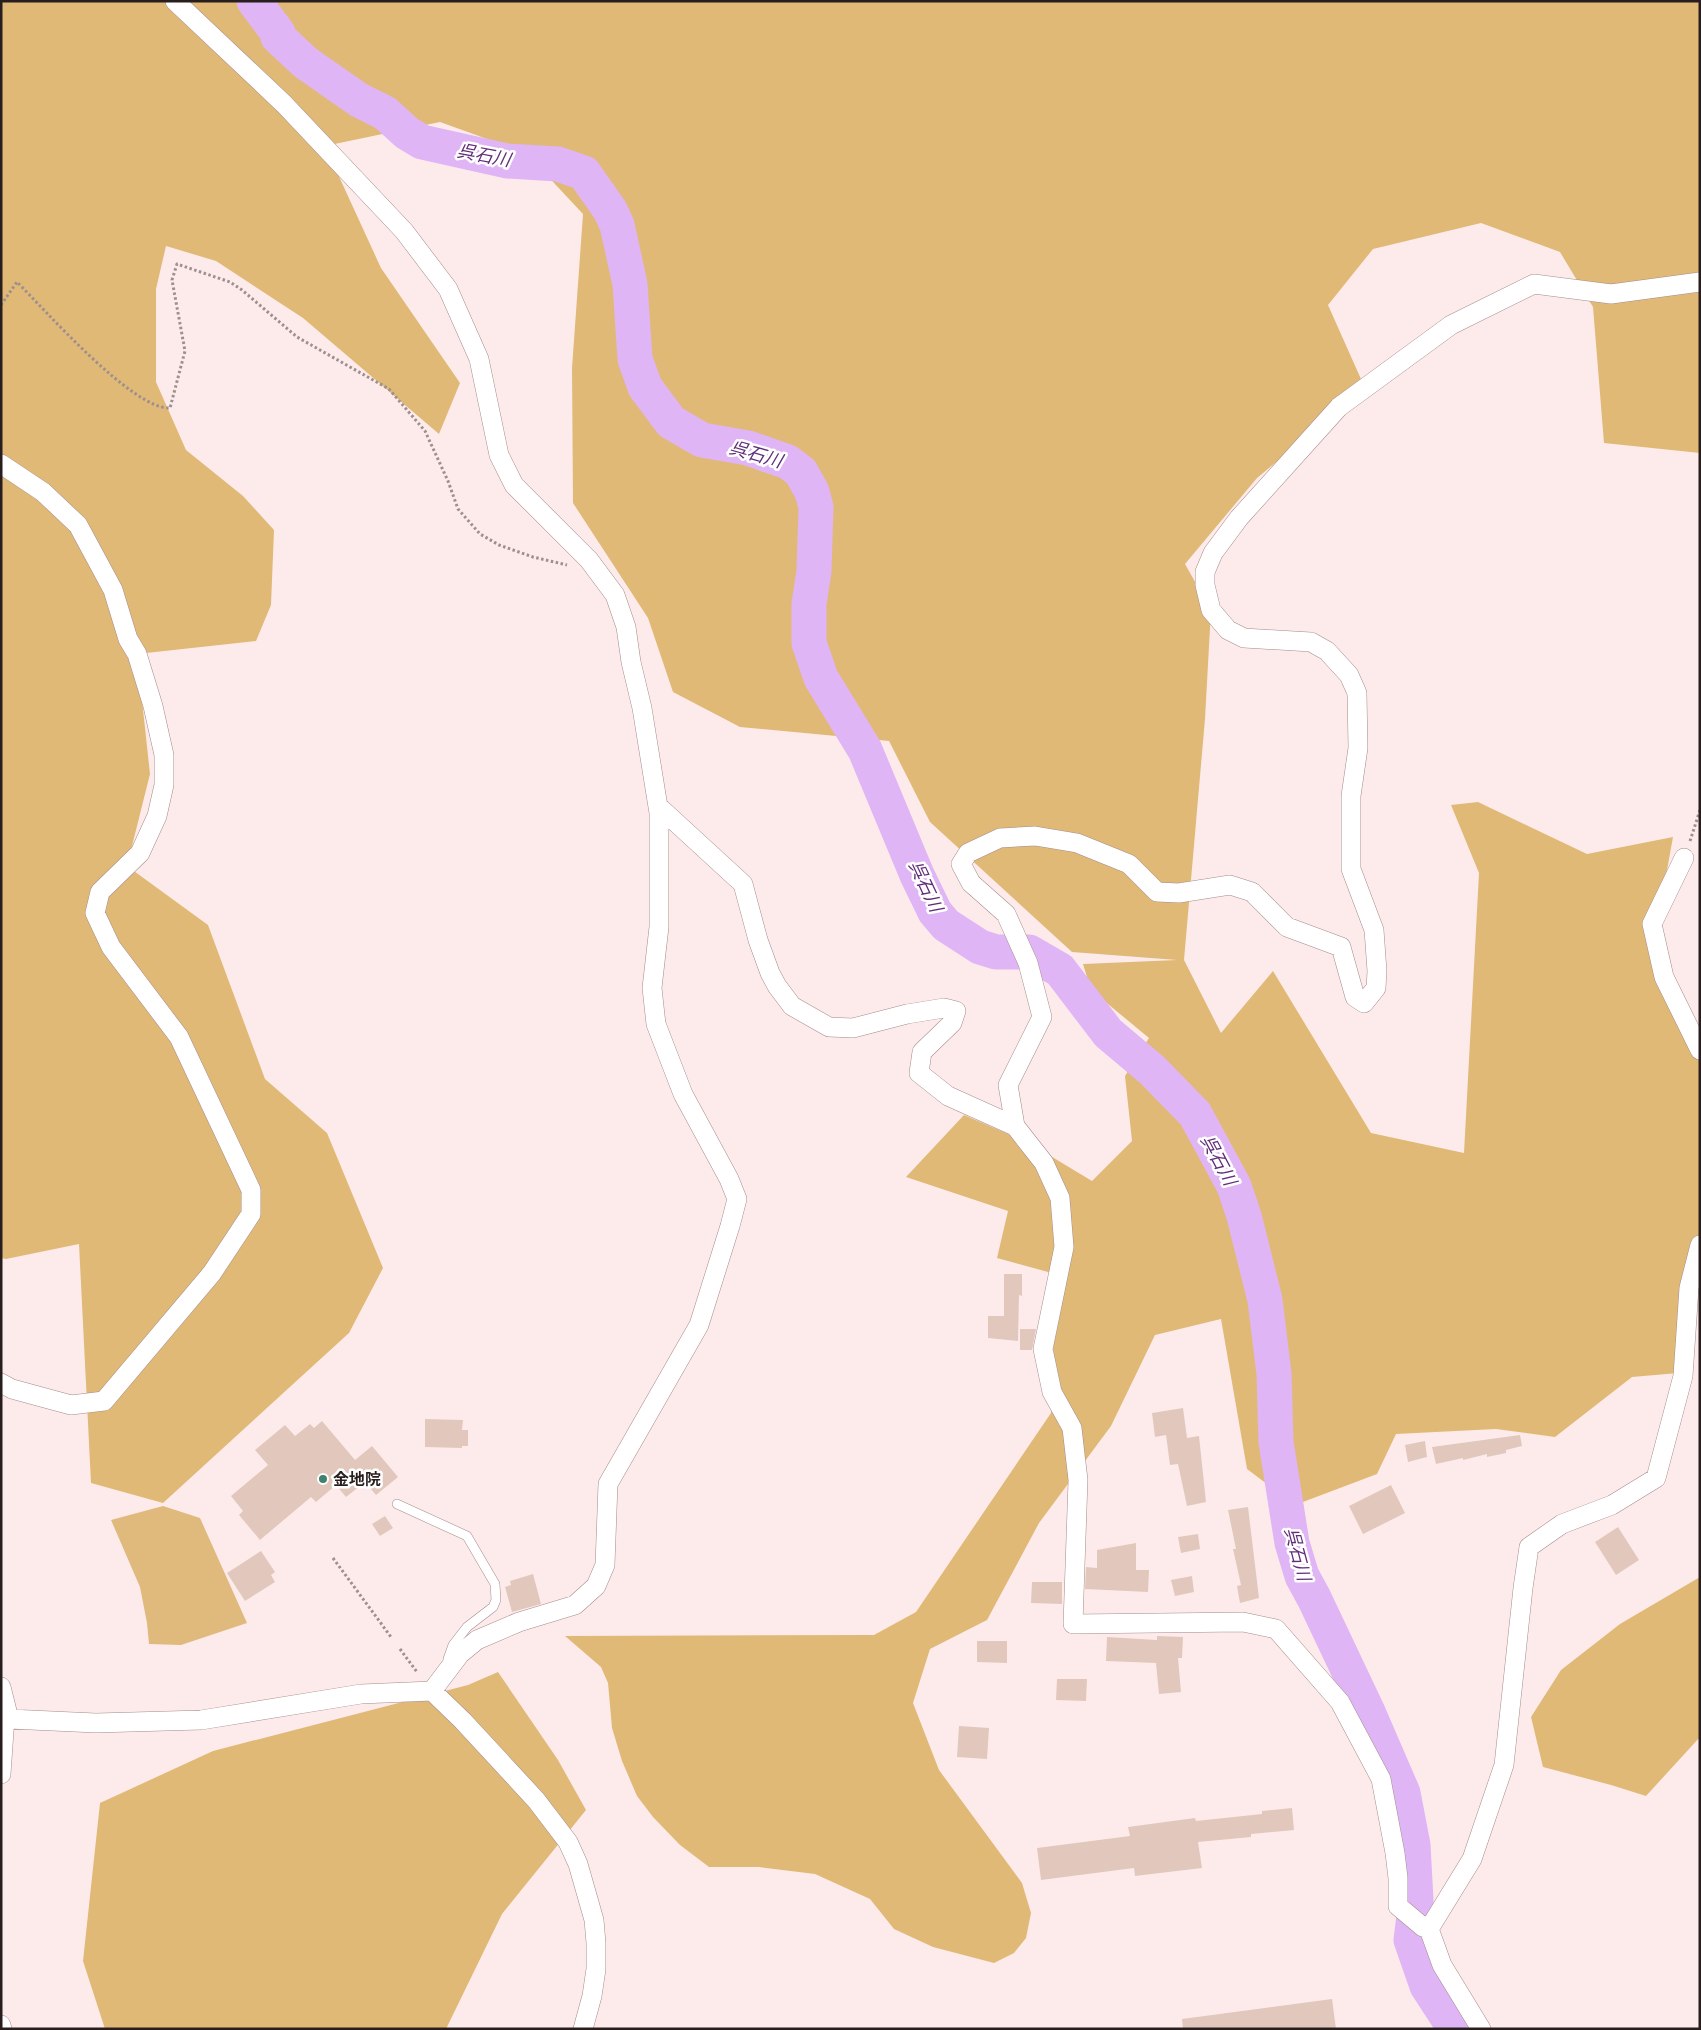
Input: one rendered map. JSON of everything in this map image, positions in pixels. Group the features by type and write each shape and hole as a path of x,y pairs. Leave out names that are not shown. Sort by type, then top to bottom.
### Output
{"street":[{"path":"176,1 284,104 404,230 448,289 479,359 499,455 514,485 589,560 615,595 626,627 658,806 660,927 652,988 656,1024 683,1094 729,1179 737,1199 699,1325 608,1484 605,1565 596,1586 575,1605 519,1622 477,1640 460,1654 432,1692"},
{"path":"1015,1126 1008,1085 1042,1017 1028,963 1006,914 971,882 961,864 968,853 1000,838 1035,836 1077,843 1129,864 1157,892 1179,893 1230,885 1252,892 1287,927 1341,947 1355,997 1364,1002 1376,988 1377,971 1374,930 1351,870 1351,796 1358,748 1357,693 1349,675 1327,651 1319,646 1311,642 1244,638 1228,630 1211,610 1205,585 1205,572 1213,553 1239,518 1339,407 1452,325 1534,284 1611,294 1700,282"},
{"path":"1,464 43,492 78,526 113,590 128,639 137,654 153,706 164,755 164,785 157,816 140,853 100,892 94,913 111,947 179,1037 251,1190 251,1214 212,1273 104,1402 70,1405 12,1389 1,1383"},
{"path":"658,806 743,884 758,940 770,973 776,986 792,1006 829,1027 852,1028 907,1014 944,1008 956,1011 952,1024 922,1052 919,1073 948,1096 1015,1126 1044,1163 1060,1198 1064,1247 1044,1349 1052,1392 1072,1428 1078,1480 1073,1624 1243,1622 1276,1629 1340,1702 1381,1779 1395,1853 1398,1878 1398,1906 1426,1928 1442,1965 1482,2029"},
{"path":"1684,858 1652,924 1664,977 1700,1050"},
{"path":"1426,1928 1472,1859 1504,1765 1529,1547 1562,1524 1612,1505 1656,1478 1683,1376 1688,1288 1700,1245"},
{"path":"1,1687 5,1717 1,1774"},
{"path":"5,1717 96,1723 201,1720 362,1694 432,1692 463,1721 536,1800 568,1842 578,1864 594,1920 596,1943 596,1969 592,1996 583,2029"}],"lane":[{"path":"397,1504 467,1536 495,1584 496,1600 493,1608 467,1627 453,1645 444,1674"}],"path":[{"path":"1,305 17,282 85,354 143,399 161,408 170,408 185,350 172,280 177,264 230,282 242,290 297,338 389,389 425,431 448,481 458,509 480,534 499,545 533,557 598,573"},
{"path":"1684,858 1700,810"},
{"path":"333,1558 391,1637"},
{"path":"400,1649 432,1692"}],"shaded area":[{"path":"1,1 1700,1 1700,453 1604,443 1593,307 1560,252 1481,223 1373,249 1328,305 1365,388 1257,478 1185,564 1211,610 1205,719 1184,960 1221,1033 1273,971 1371,1133 1464,1153 1479,873 1451,805 1478,802 1587,854 1673,837 1655,936 1700,1040 1700,1241 1690,1372 1632,1377 1555,1437 1496,1429 1396,1434 1377,1474 1295,1505 1247,1469 1221,1319 1155,1335 1111,1426 1039,1523 987,1620 930,1649 913,1703 939,1770 1022,1883 1031,1913 1026,1938 1014,1953 994,1963 933,1947 894,1929 870,1899 815,1874 759,1867 709,1867 680,1845 653,1817 637,1796 622,1761 612,1728 608,1683 601,1667 565,1636 874,1635 916,1612 1051,1413 1054,1331 1059,1275 997,1258 1008,1211 906,1177 964,1115 1029,1143 1092,1181 1132,1141 1125,1076 1149,1038 1091,990 1083,964 1177,960 1072,952 930,822 889,741 740,727 673,692 648,618 573,503 572,368 583,214 526,153 440,122 325,146 381,268 460,383 439,434 303,318 216,261 166,246 156,289 156,382 186,450 243,496 274,530 271,605 256,641 137,654 150,774 127,866 208,925 265,1079 327,1133 383,1268 349,1333 163,1503 91,1483 79,1244 6,1259 1,1258"},
{"path":"163,1506 200,1518 247,1623 181,1645 149,1644 140,1587 111,1520"},
{"path":"1700,1577 1700,1737 1646,1796 1543,1767 1531,1717 1561,1670 1620,1624"},
{"path":"498,1672 558,1760 586,1810 502,1914 446,2029 105,2029 83,1961 100,1803 213,1751 468,1685"}],"building":[{"path":"1004,1274 1022,1274 1022,1296 1019,1295 1018,1341 988,1338 988,1316 1004,1316"},
{"path":"1020,1329 1036,1329 1032,1350 1020,1350"},
{"path":"1183,1408 1187,1438 1199,1436 1206,1502 1187,1506 1178,1464 1170,1465 1166,1435 1155,1437 1152,1413"},
{"path":"425,1419 463,1420 462,1430 468,1430 468,1446 462,1446 462,1448 425,1447"},
{"name":"金地院","path":"322,1421 355,1460 372,1446 398,1477 376,1495 365,1482 346,1497 336,1485 316,1502 311,1497 260,1540 239,1515 243,1511 231,1496 268,1465 255,1450 285,1425 295,1436 310,1424 314,1428"},
{"path":"1520,1435 1522,1446 1506,1450 1506,1453 1487,1457 1487,1454 1436,1464 1432,1447"},
{"path":"1425,1441 1427,1457 1408,1462 1405,1445"},
{"path":"1391,1485 1405,1513 1363,1534 1349,1506"},
{"path":"1248,1507 1259,1598 1240,1603 1237,1586 1241,1585 1233,1549 1236,1549 1228,1510"},
{"path":"385,1516 393,1528 380,1536 372,1524"},
{"path":"1618,1527 1639,1560 1616,1575 1595,1542"},
{"path":"1198,1534 1200,1549 1181,1553 1178,1537"},
{"path":"1136,1543 1136,1570 1149,1570 1148,1592 1085,1589 1086,1567 1097,1568 1097,1550"},
{"path":"261,1551 275,1572 271,1575 275,1582 245,1601 227,1573"},
{"path":"533,1574 541,1604 512,1612 505,1587 511,1585 510,1581"},
{"path":"1192,1576 1194,1592 1175,1596 1171,1580"},
{"path":"1032,1582 1062,1582 1062,1604 1031,1603"},
{"path":"1157,1636 1183,1637 1182,1658 1178,1658 1181,1692 1159,1694 1156,1663 1106,1661 1107,1637 1157,1640"},
{"path":"977,1641 1007,1641 1007,1663 977,1662"},
{"path":"1057,1679 1087,1679 1086,1701 1056,1700"},
{"path":"959,1726 989,1728 987,1759 957,1757"},
{"path":"1292,1808 1294,1830 1251,1834 1251,1837 1198,1842 1202,1868 1135,1876 1134,1868 1041,1880 1037,1848 1130,1836 1128,1827 1195,1818 1196,1821 1262,1814 1262,1811"},
{"path":"1332,1999 1336,2029 1183,2029 1182,2019"}],"waterway":[{"name":"呉石川","path":"254,1 278,33 278,37 306,63 359,100 385,113 407,133 422,142 507,161 558,164 584,173 610,210 617,225 630,284 635,359 645,387 671,422 702,440 748,448 788,462 801,472 812,492 816,507 814,571 809,604 809,643 821,678 865,750 917,875 935,912 946,925 980,947 996,952 1029,952 1060,970 1108,1033 1152,1070 1195,1114 1234,1186 1244,1216 1265,1300 1274,1374 1276,1442 1292,1543 1302,1576 1368,1712 1403,1793 1413,1845 1416,1900 1411,1940 1427,1986 1455,2029"}],"place":[{"name":"金地院","path":"323,1479"}]}
